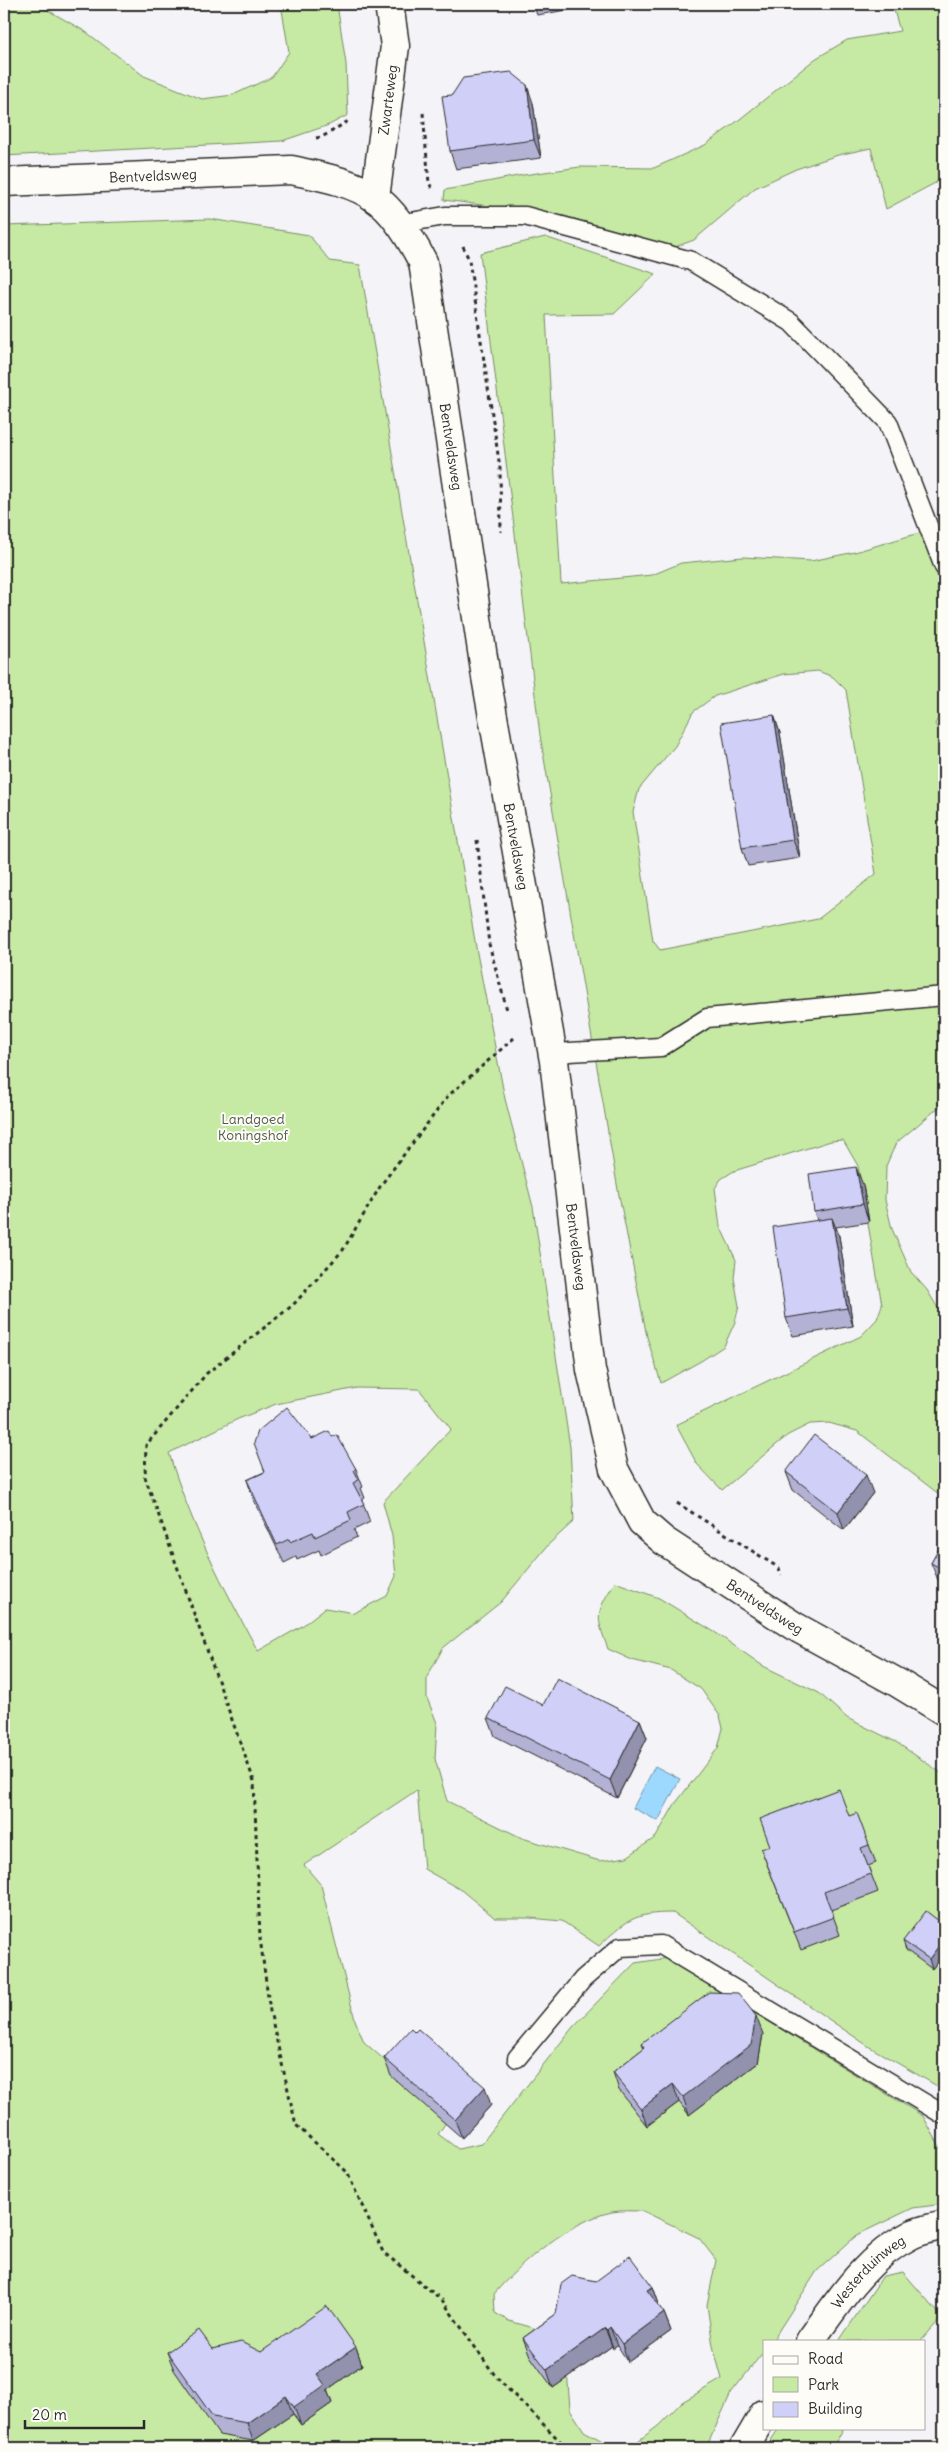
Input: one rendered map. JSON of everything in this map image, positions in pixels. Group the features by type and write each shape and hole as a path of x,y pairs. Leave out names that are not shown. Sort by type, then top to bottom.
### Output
{"street":[{"name":"Zwarteweg","path":"375,198 395,46 389,4"},
{"name":"Bentveldsweg","path":"4,182 291,170 333,179 375,198 413,242 422,262 486,677 552,1056 591,1370 614,1469 642,1522 664,1541 794,1626 898,1683 944,1711"},
{"name":"Westerduinweg","path":"811,2340 859,2275 881,2253 912,2234 944,2225"},
{"path":"744,2448 763,2416"}],"lane":[{"path":"399,224 445,216 524,216 691,261 791,322 888,422 944,567"},
{"path":"552,1056 569,1052 661,1048 708,1018 944,996"},
{"path":"517,2058 583,1979 620,1948 661,1945 944,2115"}],"path":[{"path":"291,170 291,143 322,137 353,118"},
{"path":"515,1037 448,1096 381,1185 343,1250 293,1305 207,1373 146,1445 145,1477 254,1781 260,1938 270,2011 296,2125 347,2172 383,2252 442,2300 496,2377 567,2448"}],"green space":[{"path":"4,4 37,4 86,32 144,76 202,99 233,95 272,77 289,52 281,4 337,4 346,64 348,115 329,125 282,141 4,156"},
{"path":"909,4 944,4 944,166 937,182 886,209 871,148 838,155 796,169 755,188 694,240 675,247 564,216 444,200 445,190 523,175 580,167 654,168 705,145 815,59 847,40 900,31 893,7"},
{"name":"Landgoed Koningshof","path":"210,219 309,235 330,261 360,265 477,953 505,1099 533,1207 570,1447 574,1521 549,1544 501,1602 443,1648 427,1677 427,1698 437,1723 435,1759 447,1801 522,1838 600,1861 627,1857 656,1837 675,1804 718,1748 723,1728 720,1716 701,1689 671,1670 632,1660 608,1649 599,1621 601,1608 615,1582 659,1598 716,1633 763,1666 819,1693 847,1718 896,1742 944,1775 944,2090 868,2046 673,1913 659,1913 632,1920 624,1924 599,1946 562,1921 530,1918 495,1918 461,1890 424,1869 417,1790 304,1865 321,1885 355,2020 364,2042 389,2064 470,2088 438,2134 458,2149 481,2144 573,2027 635,1963 668,1958 690,1966 730,1998 923,2116 944,2154 944,2204 913,2208 857,2235 817,2271 773,2340 763,2340 763,2352 731,2393 706,2448 4,2448 4,226","holes":["357,1388 419,1389 451,1429 383,1502 392,1536 396,1576 387,1596 354,1613 325,1608 302,1626 258,1651 232,1603 197,1530 169,1453 238,1419 276,1404","643,2211 699,2238 716,2260 707,2305 713,2346 722,2379 682,2402 658,2426 634,2444 610,2445 584,2431 570,2409 567,2370 547,2339 534,2328 509,2321 495,2313 494,2294 518,2269 547,2244 580,2224 612,2212"]},
{"path":"545,237 656,274 614,314 546,315 561,584 652,575 681,563 743,557 811,561 855,552 919,533 944,531 944,707 935,724 944,740 944,1103 896,1143 886,1166 885,1200 892,1229 911,1272 927,1290 944,1318 944,1498 857,1431 829,1423 810,1424 788,1435 722,1490 697,1464 676,1425 861,1336 877,1319 882,1305 858,1166 843,1140 831,1141 734,1171 721,1179 715,1188 720,1226 736,1260 734,1278 739,1306 735,1322 724,1346 661,1383 647,1337 618,1190 540,735 480,253","holes":["818,671 833,677 846,690 876,874 818,919 660,950 653,941 633,812 639,789 675,746 693,712 715,696 784,674"]},
{"path":"903,2272 942,2317 922,2340 840,2340 883,2276"},
{"path":"778,2430 843,2430 832,2448 766,2448"}],"water":[{"path":"655,1766 680,1779 658,1821 633,1808"}],"building":[{"path":"511,72 527,85 534,140 450,151 442,96 452,95 463,78"},
{"path":"774,715 793,840 742,848 721,723"},
{"path":"856,1167 863,1204 814,1212 809,1174"},
{"path":"832,1218 847,1308 786,1318 773,1227"},
{"path":"287,1407 312,1439 329,1431 332,1437 337,1435 356,1469 354,1470 359,1480 353,1483 364,1504 348,1512 351,1520 315,1537 313,1532 290,1542 289,1539 277,1545 247,1480 265,1472 254,1443 258,1431"},
{"path":"814,1435 866,1475 838,1512 786,1472"},
{"path":"944,1540 944,1570 931,1563"},
{"path":"557,1678 640,1720 610,1780 488,1718 505,1686 543,1705"},
{"path":"839,1789 849,1816 857,1813 869,1845 861,1848 871,1874 824,1892 834,1917 794,1932 761,1849 770,1846 760,1819"},
{"path":"926,1911 944,1925 944,1939 929,1959 903,1941"},
{"path":"709,1992 738,1993 756,2016 751,2045 683,2097 673,2084 641,2109 613,2072 645,2047 642,2043"},
{"path":"411,2028 415,2032 418,2029 485,2087 455,2120 384,2058"},
{"path":"630,2256 653,2287 647,2290 664,2313 622,2344 610,2327 607,2330 605,2328 547,2370 523,2338 556,2314 561,2284 572,2276 596,2281"},
{"path":"327,2306 356,2347 317,2374 325,2385 294,2407 286,2396 247,2423 213,2417 167,2352 199,2330 213,2349 241,2342 261,2352"}]}
